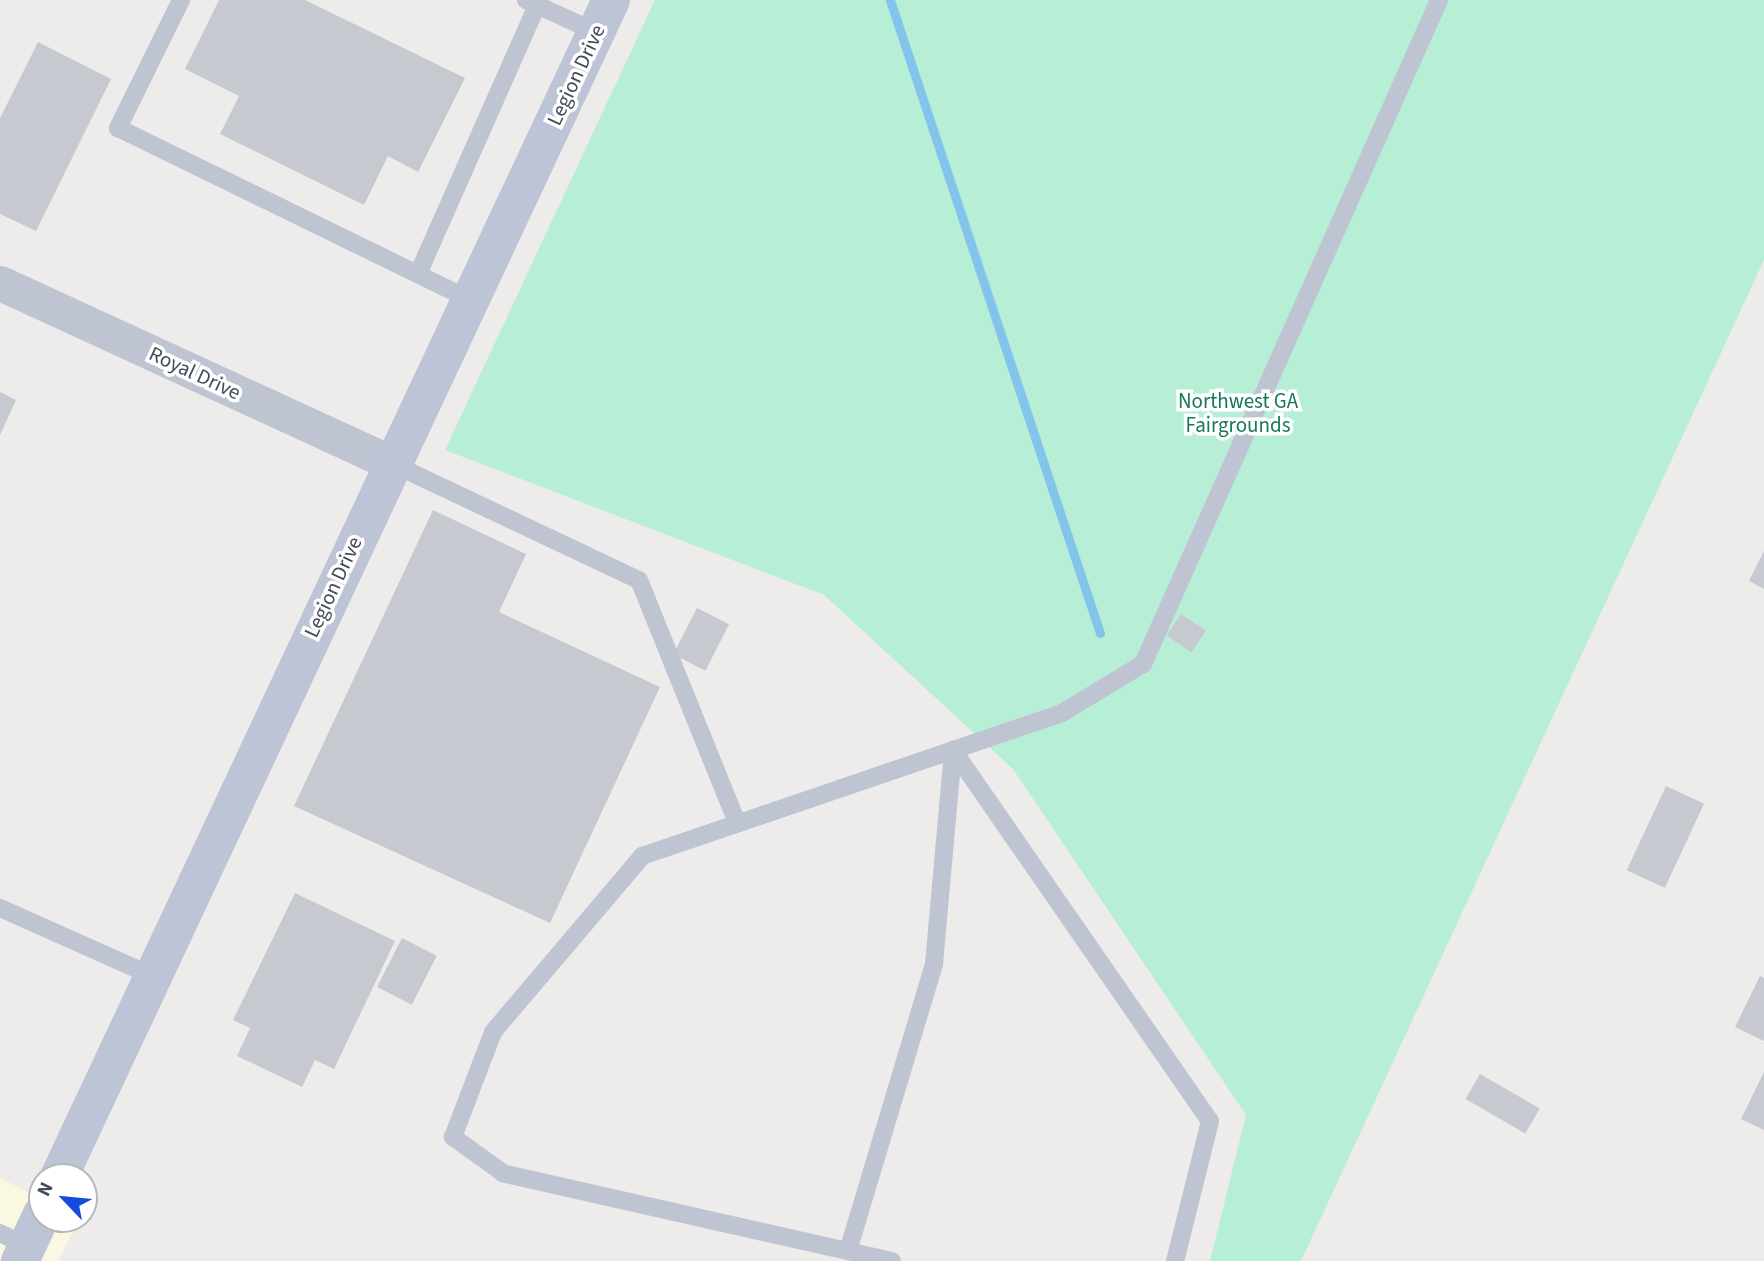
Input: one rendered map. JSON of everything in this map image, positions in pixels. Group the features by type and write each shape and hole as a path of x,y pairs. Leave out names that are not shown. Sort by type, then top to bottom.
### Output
{"street":[{"name":"Legion Drive","path":"66,1163 391,463 604,16"},
{"name":"Royal Drive","path":"0,283 391,463"}],"lane":[{"path":"181,0 118,128 469,299"},
{"path":"892,1261 503,1173 453,1137 493,1032 642,856 1062,713 1143,664 1439,0"},
{"path":"418,274 531,3 604,16"},
{"path":"391,463 639,580 737,823"},
{"path":"848,1251 934,964 953,750"},
{"path":"953,750 1210,1121 1175,1261"},
{"path":"0,908 153,976"}],"shaded area":[{"path":"0,1178 28,1192 28,1233 72,1233 58,1261 0,1261"}],"green space":[{"name":"Northwest GA Fairgrounds","path":"655,0 1764,0 1764,260 1301,1261 1210,1261 1246,1115 1013,769 824,595 445,450"}],"building":[{"path":"219,0 305,0 465,78 418,172 388,156 364,205 220,134 239,96 185,69"},
{"path":"38,42 111,79 36,231 0,214 0,118"},
{"path":"0,392 16,400 0,435"},
{"path":"433,510 526,554 499,612 660,687 550,923 294,806"},
{"path":"1764,551 1764,589 1749,581"},
{"path":"697,608 729,624 705,671 673,654"},
{"path":"1181,614 1206,631 1191,652 1166,636"},
{"path":"1666,786 1704,804 1665,888 1627,870"},
{"path":"295,893 395,941 334,1069 315,1060 302,1087 237,1056 250,1028 233,1020"},
{"path":"402,938 437,956 412,1005 377,987"},
{"path":"1760,976 1764,978 1764,1041 1735,1027"},
{"path":"1764,1072 1764,1130 1741,1119"},
{"path":"1480,1074 1540,1108 1525,1134 1466,1099"}],"waterway":[{"path":"890,0 1100,633"}]}
